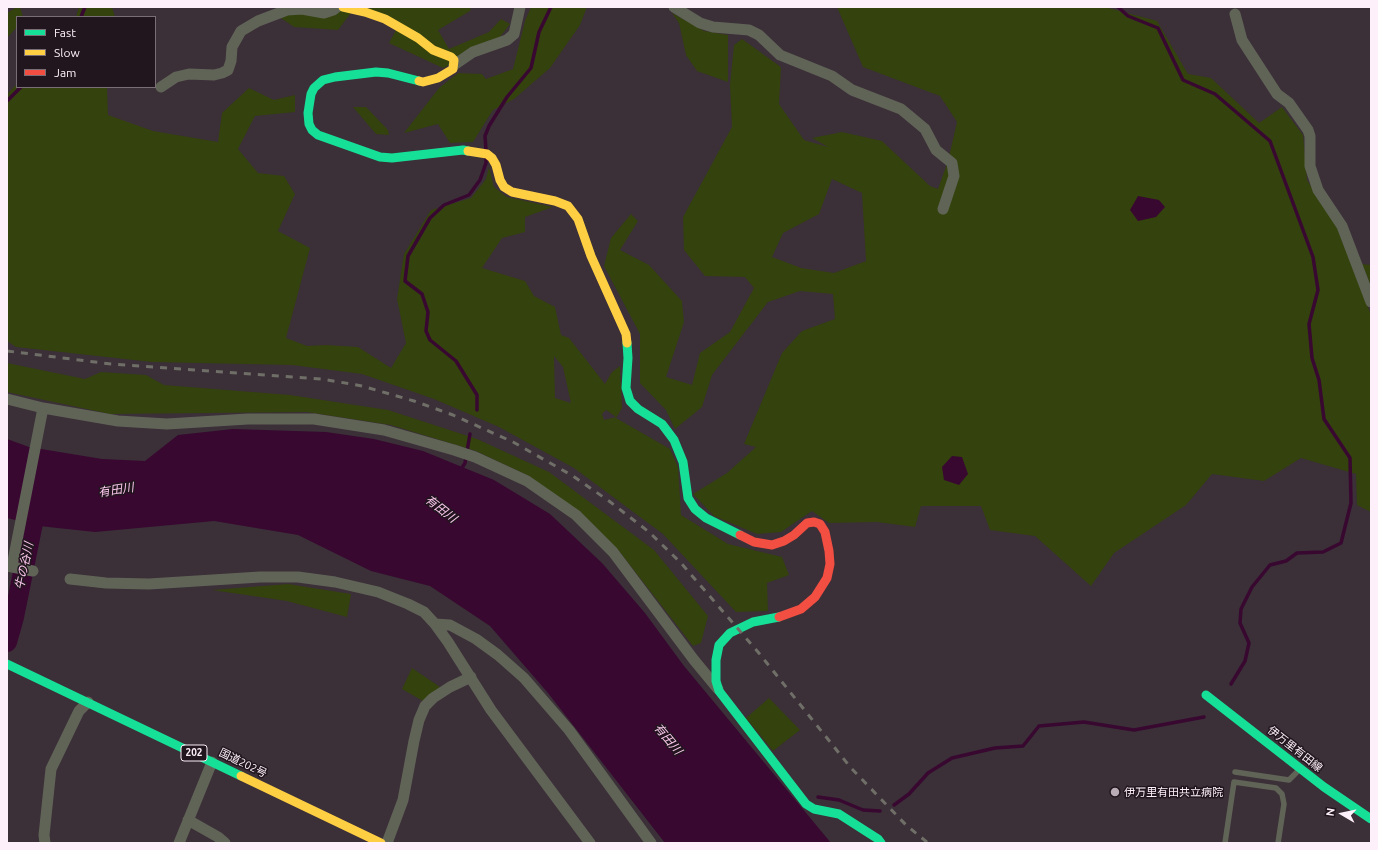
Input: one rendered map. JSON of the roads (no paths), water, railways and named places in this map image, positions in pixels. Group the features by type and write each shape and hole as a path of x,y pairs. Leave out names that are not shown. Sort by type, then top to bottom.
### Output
{"main road":[{"path":"343,7 385,19 418,38 433,50 451,57 454,60 453,69 438,78 423,82 388,73 376,72 323,80 314,88 311,94 308,113 309,124 312,130 318,135 380,157 392,158 463,150 480,152 492,158 504,187 512,192 555,200 568,206 578,219 591,256 626,334 628,358 626,388 630,400 638,409 662,424 674,440 682,462 688,498 695,509 706,518 754,542 772,545 784,542 807,523 814,522 820,524 825,532 830,564 827,578 815,597 801,609 784,616 753,622 730,633 719,645 716,660 716,681 719,691 806,804 814,809 838,814 878,839 881,843"},
{"name":"国道202号","path":"7,664 382,843"},
{"name":"伊万里有田線","path":"1206,695 1300,769 1371,819"}],"street":[{"path":"161,87 176,77 189,74 214,75 228,70 231,61 232,46 241,31 258,21 287,10 302,9 324,13 337,7"},
{"path":"454,65 473,52 507,40 514,34 520,7"},
{"path":"674,7 700,23 714,27 750,30 759,35 780,55 832,76 852,90 901,109 925,129 936,150 952,163 954,176 944,209"},
{"path":"1235,14 1242,40 1276,94 1289,103 1308,130 1310,136 1310,166 1318,190 1342,226 1371,302"},
{"path":"7,399 43,408 118,421 168,424 248,419 314,419 384,430 475,457 527,481 576,515 613,552 719,691"},
{"path":"33,571 9,566 43,408"},
{"path":"70,579 106,583 149,584 260,577 298,578 335,582 378,592 424,612 435,624 471,677 491,710 590,843"},
{"path":"435,624 450,625 476,639 498,655 524,678 569,730 651,843"},
{"path":"387,843 403,800 419,720 426,706 433,698 450,687 471,677"},
{"path":"45,843 44,835 51,769 79,711 88,702"},
{"path":"179,843 212,762"},
{"path":"188,820 218,837 225,843"}],"lane":[{"path":"1235,772 1289,780 1300,769"},
{"path":"1225,843 1234,782 1276,788 1282,794 1284,804 1278,843"}],"water":[{"path":"1138,196 1159,200 1165,207 1156,217 1138,221 1130,210"},
{"name":"有田川","path":"233,429 326,432 374,439 423,451 494,480 550,514 602,563 645,613 684,666 831,843 665,843 548,693 490,626 430,586 371,571 298,535 214,521 95,532 39,526 7,518 7,439 29,447 102,459 145,461 178,435"},
{"path":"952,456 962,457 968,474 959,485 944,480 942,467"}],"waterway":[{"path":"81,16 85,7"},
{"path":"486,150 485,136 489,126 507,97 531,68 539,32 551,7"},
{"path":"1118,7 1128,16 1158,28 1183,80 1215,94 1270,141 1313,257 1318,290 1309,324 1312,358 1319,380 1324,419 1350,458 1351,503 1341,543 1323,552 1297,553 1286,561 1270,565 1252,587 1241,609 1240,623 1249,643 1245,661 1231,684"},
{"path":"7,101 20,88"},
{"path":"477,410 477,395 456,361 430,340 426,331 428,312 422,294 405,281 408,256 430,218 444,205 469,195 480,180 486,163 486,158"},
{"path":"460,471 465,463 470,434"},
{"name":"牛の谷川","path":"7,642 14,617 33,523 34,497"},
{"path":"894,805 909,794 928,773 952,758 995,748 1023,746 1039,726 1084,722 1134,730 1204,717"},
{"path":"818,797 839,800 863,810 880,811"}],"railway":[{"path":"7,351 111,364 322,379 362,386 414,401 453,415 513,442 573,476 609,501 649,532 681,563 758,652 851,768 906,825 928,843"}],"place":[{"name":"伊万里有田共立病院","path":"1115,792"}]}
